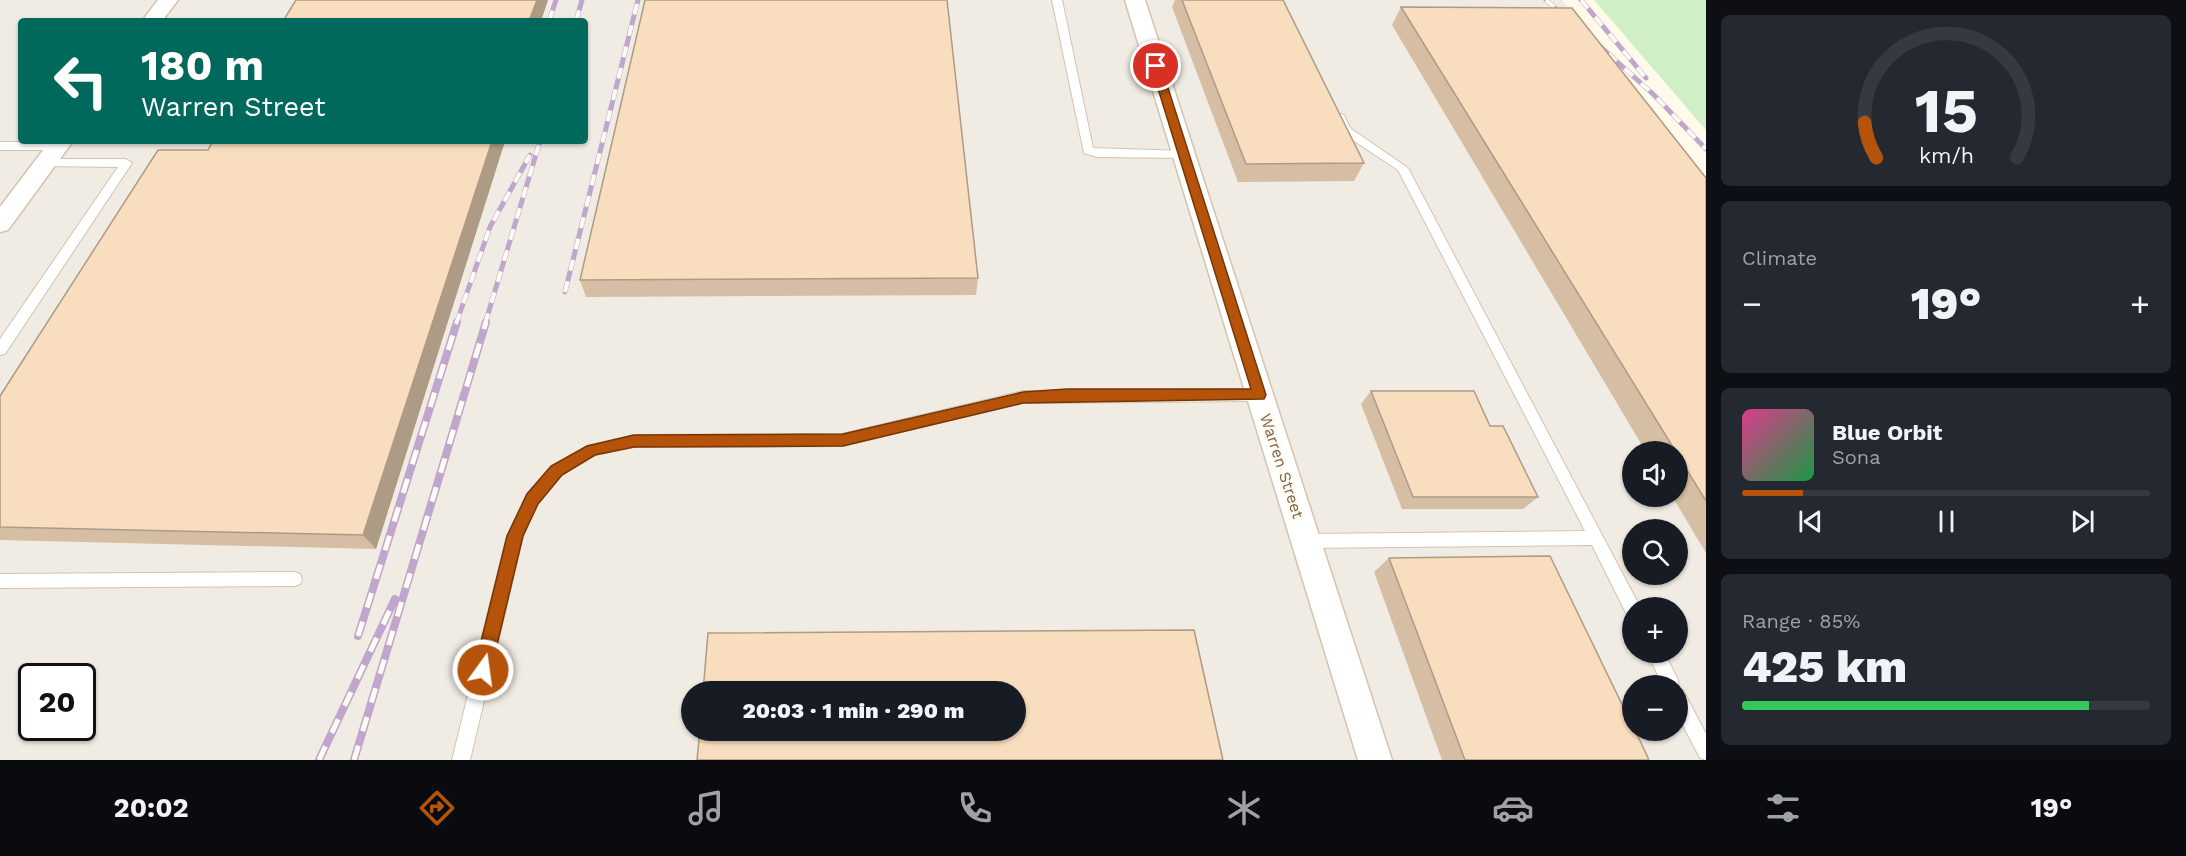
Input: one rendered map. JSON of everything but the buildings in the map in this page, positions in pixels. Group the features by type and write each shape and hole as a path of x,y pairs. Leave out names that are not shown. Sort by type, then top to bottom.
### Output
{"street":[{"path":"154,18 168,0"},
{"name":"Warren Street","path":"1135,0 1375,760"},
{"path":"0,224 56,150"}],"lane":[{"path":"1057,0 1088,150 1097,153 1184,154"},
{"path":"1336,110 1346,130 1402,168 1626,597"},
{"path":"0,146 56,150 126,162 1,348"},
{"path":"461,760 515,536 532,499 556,471 592,450 634,441 843,440 1023,397 1260,395"},
{"path":"1306,541 1596,538"},
{"path":"0,580 294,579"},
{"path":"1688,717 1706,752"}],"shaded area":[{"path":"0,0 1562,0 1706,180 1706,760 0,760"}],"green space":[{"path":"1594,0 1706,0 1706,130"}],"railway":[{"path":"550,18 556,0"},
{"path":"577,18 582,0"},
{"path":"565,292 638,0"},
{"path":"1546,0 1566,18"},
{"path":"1581,0 1646,78"},
{"path":"1592,39 1654,95 1706,149"},
{"path":"485,324 539,144"},
{"path":"456,324 490,227 530,155"},
{"path":"358,636 457,322"},
{"path":"354,760 486,322"},
{"path":"319,760 395,599"}],"route":[{"path":"483,670 515,536 532,499 556,471 592,450 634,441 804,442 843,440 1023,397 1260,395 1156,66"}]}
